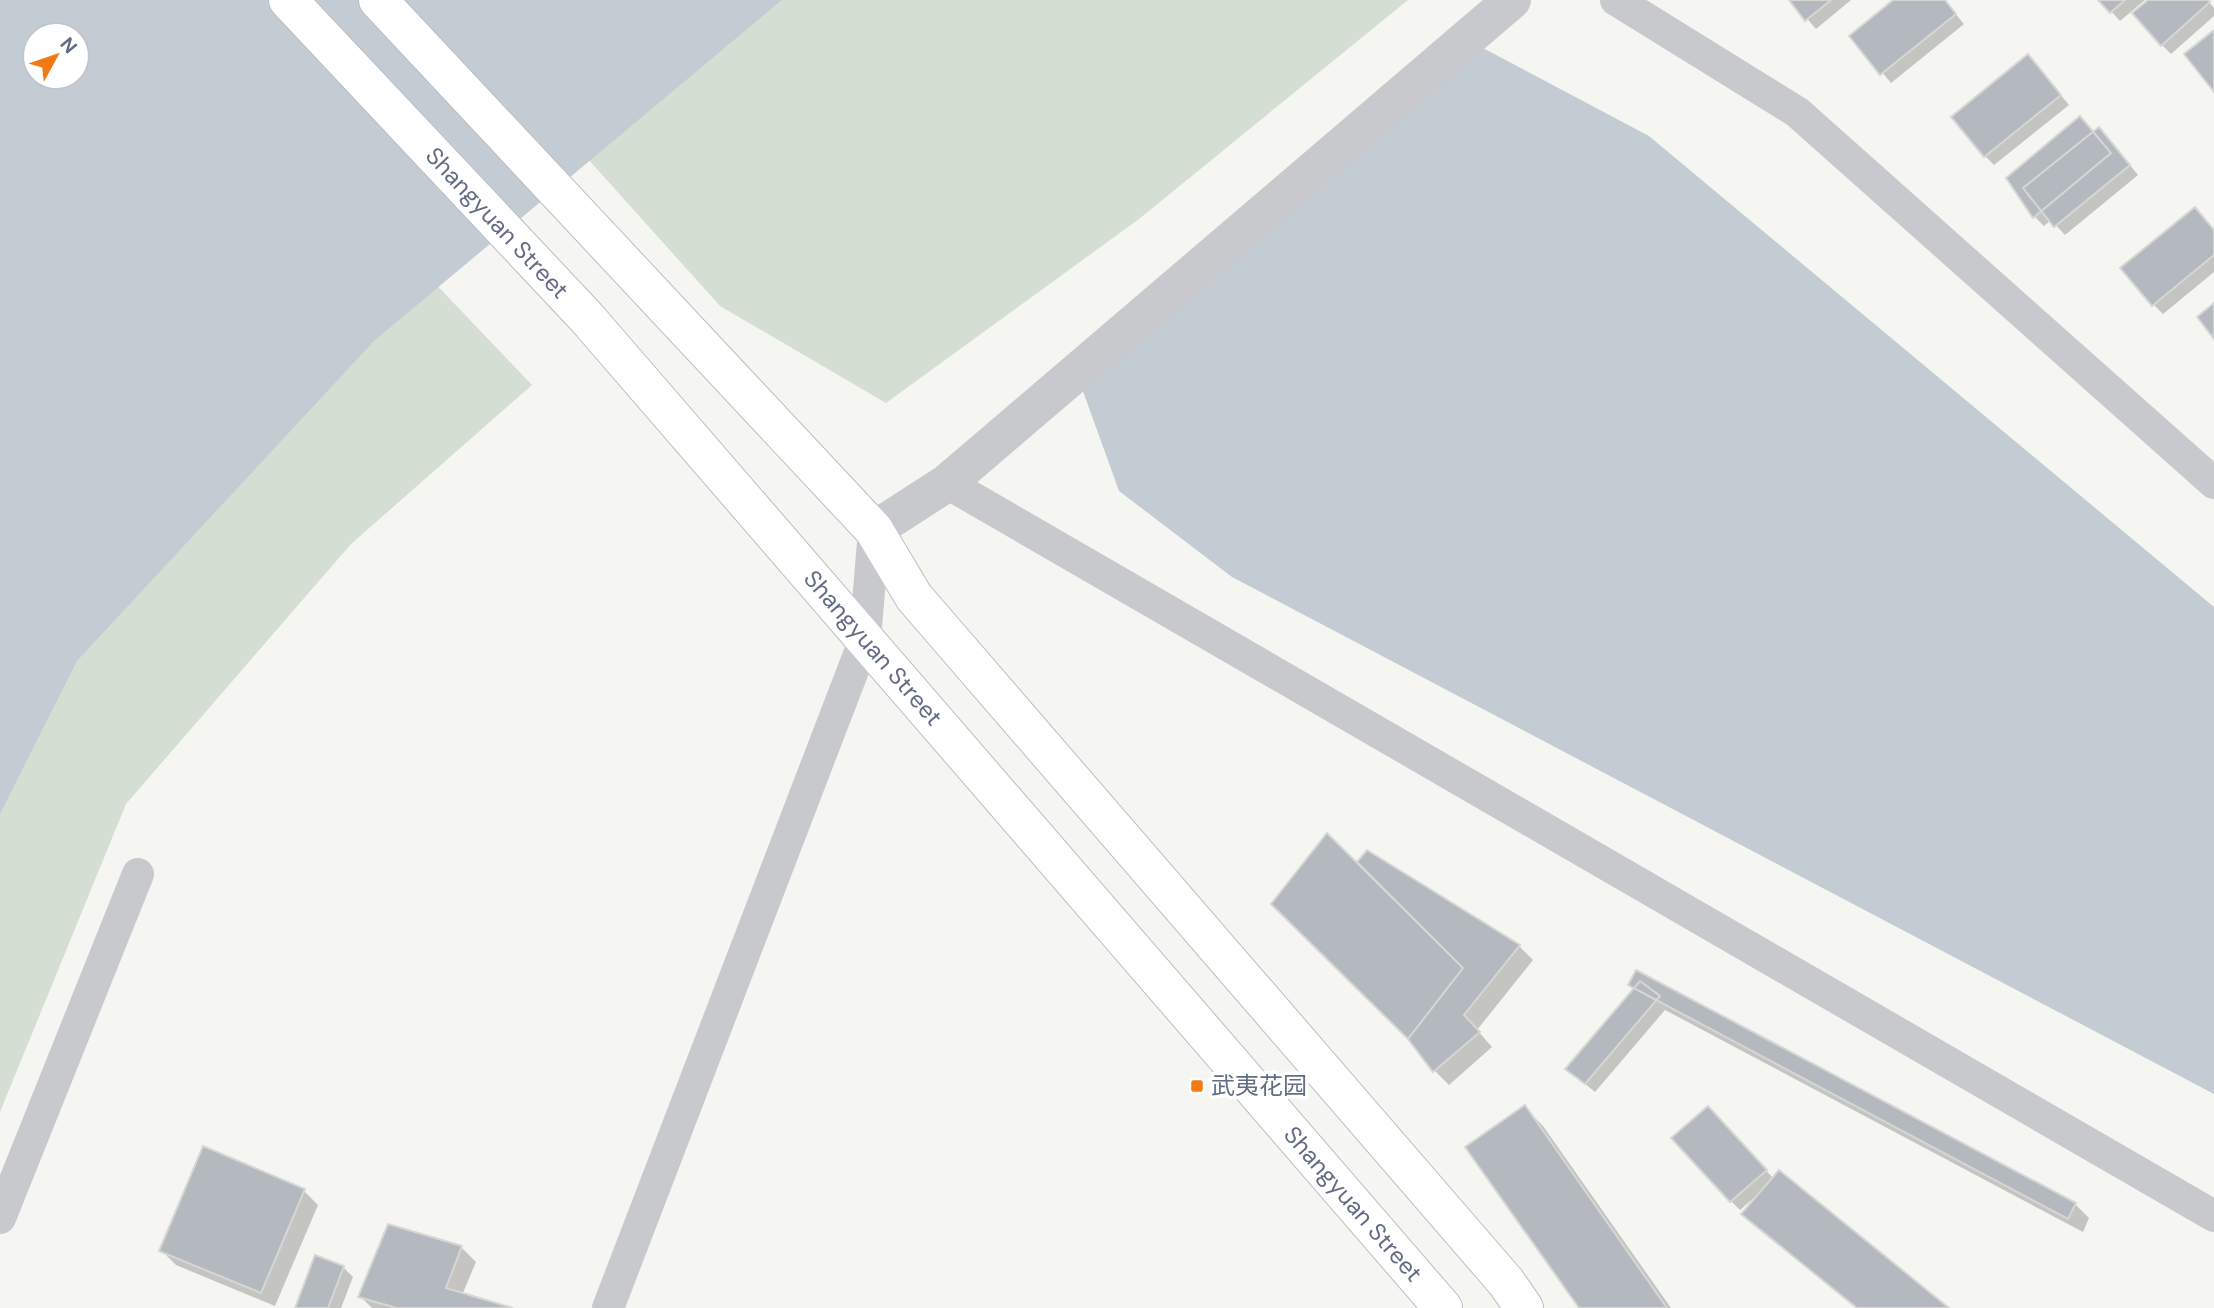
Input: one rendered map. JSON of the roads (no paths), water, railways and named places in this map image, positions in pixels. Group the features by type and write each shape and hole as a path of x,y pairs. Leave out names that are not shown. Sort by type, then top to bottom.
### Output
{"main road":[{"name":"Shangyuan Street","path":"288,0 587,318 1443,1308"},
{"path":"378,0 874,530 914,597 1506,1282 1524,1308"}],"street":[{"path":"608,1308 865,639 874,530 947,482 1512,0"},
{"path":"1616,0 1797,113 2214,483"},
{"path":"947,482 2214,1216"},
{"path":"0,1218 138,874"}],"place":[{"name":"武夷花园","path":"1197,1086"}]}
